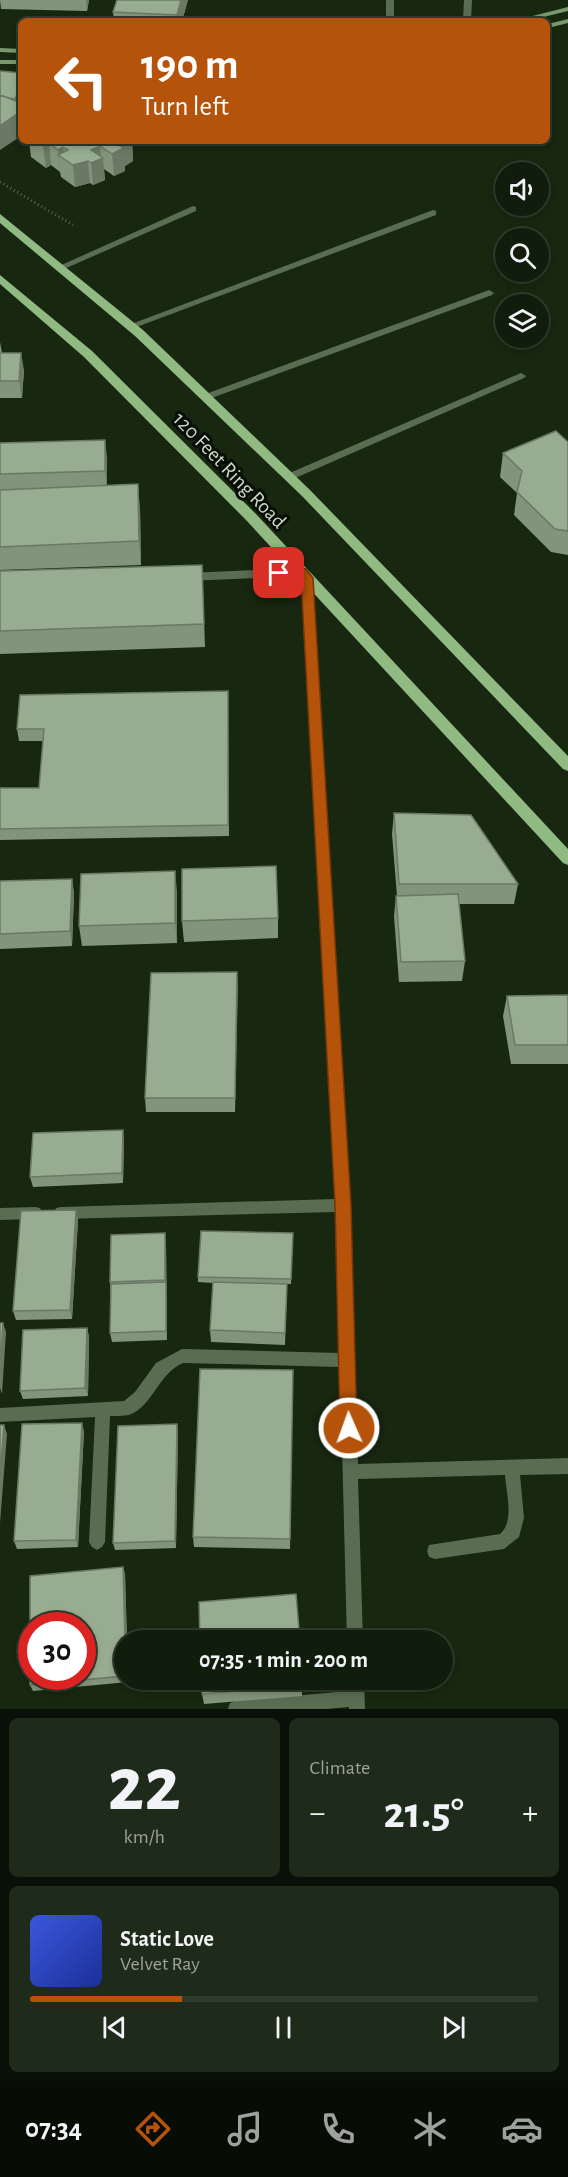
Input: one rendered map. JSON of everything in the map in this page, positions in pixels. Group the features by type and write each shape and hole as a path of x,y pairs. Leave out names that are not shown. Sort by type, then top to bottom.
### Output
{"main road":[{"path":"530,18 568,9"},
{"path":"550,26 568,21"},
{"path":"0,50 18,51"},
{"path":"0,62 18,62"},
{"name":"120 Feet Ring Road","path":"0,217 131,326 289,477 568,765"},
{"name":"120 Feet Ring Road","path":"0,278 88,354 251,517 568,859"}],"street":[{"path":"390,0 390,18"},
{"path":"467,18 468,0"},
{"path":"61,267 193,209"},
{"path":"131,326 433,213"},
{"path":"206,397 489,293"},
{"path":"289,477 521,375"},
{"path":"174,578 304,575 343,1205 355,1630"},
{"path":"0,1214 343,1205"},
{"path":"0,1415 128,1408 142,1396 153,1376 167,1362 182,1356 347,1360"},
{"path":"97,1542 103,1409"},
{"path":"350,1472 568,1466"},
{"path":"435,1551 504,1541 514,1532 516,1518 512,1467"},
{"path":"236,1709 357,1704"}],"path":[{"path":"0,182 73,225"}],"building":[{"path":"117,0 181,0 177,15 113,12"},
{"path":"0,71 18,73 18,92 15,99 0,95"},
{"path":"0,95 18,102 18,113 0,126"},
{"path":"50,144 123,144 120,146 124,148 112,154 100,146 91,150 103,158 91,163 88,161 73,165 58,155 68,150 63,147 58,150"},
{"path":"0,353 21,353 19,381 0,381"},
{"path":"556,431 568,442 568,531 555,529 517,492 522,471 503,453"},
{"path":"105,440 105,471 0,474 0,443"},
{"path":"138,484 139,541 0,547 0,490"},
{"path":"202,565 204,624 0,631 0,571"},
{"path":"228,691 228,825 0,829 0,788 39,788 44,729 17,729 20,695"},
{"path":"394,813 471,815 518,884 399,884"},
{"path":"276,866 278,918 182,921 182,869"},
{"path":"175,871 175,923 79,926 81,874"},
{"path":"72,879 70,931 0,934 0,881"},
{"path":"458,894 465,961 401,962 396,896"},
{"path":"237,972 235,1098 145,1098 151,973"},
{"path":"568,995 568,1045 515,1045 507,996"},
{"path":"123,1130 122,1173 30,1177 33,1133"},
{"path":"76,1210 70,1310 13,1311 21,1211"},
{"path":"201,1231 293,1233 291,1279 198,1277"},
{"path":"165,1233 165,1280 110,1282 111,1235"},
{"path":"166,1282 166,1331 110,1333 111,1284"},
{"path":"213,1282 287,1284 285,1333 210,1330"},
{"path":"0,1323 3,1323 0,1373"},
{"path":"87,1328 85,1388 20,1391 23,1330"},
{"path":"200,1369 293,1370 290,1539 193,1537"},
{"path":"82,1423 76,1540 14,1541 22,1424"},
{"path":"177,1424 175,1541 113,1543 118,1426"},
{"path":"0,1425 4,1425 0,1476"},
{"path":"123,1567 125,1630 114,1630 114,1677 96,1679 96,1612 30,1612 30,1576"},
{"path":"296,1594 299,1630 200,1630 199,1602"},
{"path":"202,1690 252,1690 202,1694"}],"route":[{"path":"279,573 302,572 307,578 343,1205 349,1428"}]}
